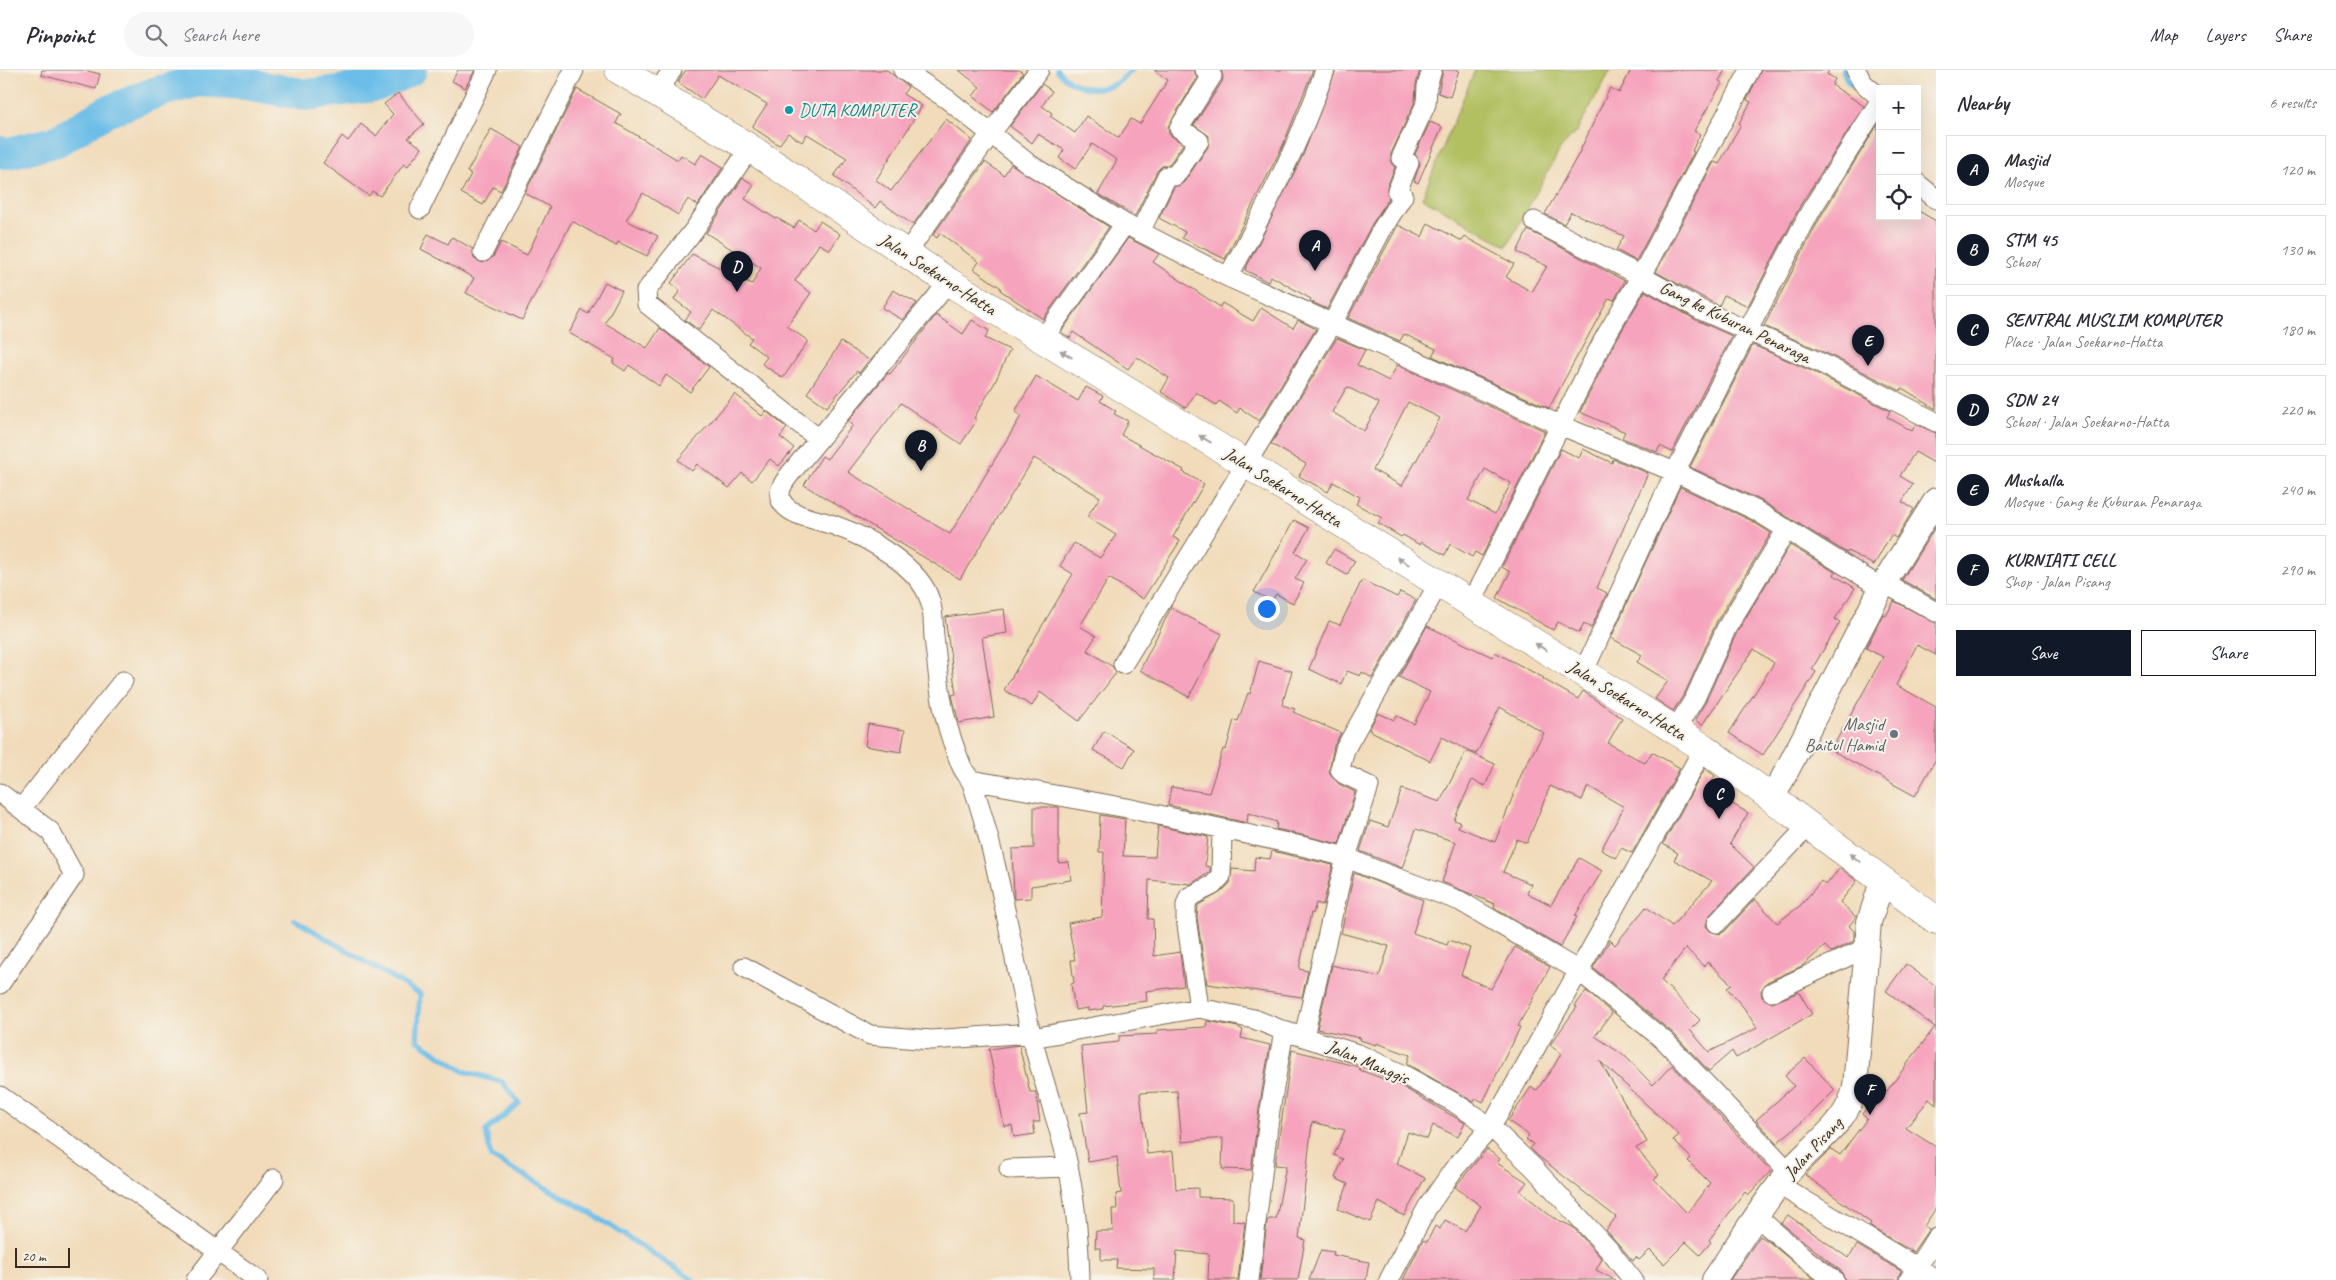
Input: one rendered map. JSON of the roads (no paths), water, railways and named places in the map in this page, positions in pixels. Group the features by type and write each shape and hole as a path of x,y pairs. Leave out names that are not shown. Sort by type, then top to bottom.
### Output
{"highway":[{"name":"Jalan Soekarno-Hatta","path":"636,79 750,148 949,282 1704,748 1810,824 1936,920"}],"street":[{"path":"420,209 486,70"},
{"path":"483,252 574,70"},
{"path":"636,79 672,70"},
{"path":"903,70 947,99 1029,164 1133,228 1228,277 1562,426 1675,472 1755,510 1883,586 1936,612"},
{"path":"906,254 991,133 1039,70"},
{"path":"1042,340 1133,228 1167,176 1176,176 1199,141 1179,128 1212,76 1205,70"},
{"path":"1228,277 1264,212 1298,142 1324,70"},
{"path":"1123,664 1332,324 1382,229 1403,196 1397,191 1408,163 1401,158 1426,104 1426,86 1432,70"},
{"path":"1471,603 1562,426 1604,339 1640,276 1750,70"},
{"path":"1856,70 1867,88 1876,96"},
{"path":"1583,673 1675,472 1747,332 1811,210 1876,106"},
{"path":"750,148 694,230 646,292 647,304 819,439"},
{"path":"1921,186 1936,199"},
{"name":"Gang ke Kuburan Penaraga","path":"1534,221 1701,310 1823,364 1936,422"},
{"path":"949,282 782,484 780,494 781,500 786,507 794,512 836,526 868,541 914,572 924,587 930,601 943,701 950,736 963,769 971,780 994,863 1031,1035 1068,1167 1080,1253 1080,1280"},
{"path":"1773,797 1883,586 1936,500"},
{"path":"1676,730 1695,698 1727,627 1787,529"},
{"path":"1304,1036 1346,857 1369,786 1344,774 1340,769 1341,761 1357,727 1439,583"},
{"path":"21,809 123,681"},
{"path":"1389,1280 1427,1208 1454,1168 1491,1127 1704,748"},
{"path":"971,780 1127,808 1346,857 1373,870 1460,901 1579,971 1666,1042 1784,1179 1913,1274 1936,1279"},
{"path":"0,793 50,830 74,876 0,984"},
{"path":"1717,923 1810,824"},
{"path":"1199,1008 1186,918 1186,906 1189,898 1213,885 1221,876 1222,829"},
{"name":"Jalan Pisang","path":"1714,1280 1784,1179 1837,1124 1849,1107 1854,1087 1869,922 1883,879"},
{"path":"1772,992 1866,948"},
{"name":"Jalan Manggis","path":"744,968 870,1034 931,1040 1031,1035 1199,1008 1254,1018 1284,1031 1358,1054 1404,1075 1454,1103 1491,1127 1540,1175 1609,1250 1633,1280"},
{"path":"1249,1280 1270,1110 1284,1031"},
{"path":"0,1096 258,1280"},
{"path":"1009,1169 1068,1167"},
{"path":"196,1280 274,1180"},
{"path":"1758,1217 1806,1259 1834,1280"},
{"path":"1913,1274 1936,1238"}],"waterway":[{"path":"0,152 8,153 55,142 106,112 157,92 198,81 246,84 306,95 376,86 411,70"},
{"path":"1057,70 1074,84 1095,89 1113,85 1132,70"},
{"path":"1843,70 1848,81 1874,105"},
{"path":"295,920 420,994 417,1040 463,1071 502,1082 519,1103 486,1131 491,1157 583,1208 693,1280"}],"place":[{"name":"DUTA KOMPUTER","path":"789,110"},
{"name":"Masjid","path":"1315,271"},
{"name":"SDN 24","path":"737,292"},
{"name":"Mushalla","path":"1868,366"},
{"name":"STM 45","path":"921,471"},
{"name":"Masjid Baitul Hamid","path":"1894,734"},
{"name":"SENTRAL MUSLIM KOMPUTER","path":"1719,819"},
{"name":"KURNIATI CELL","path":"1870,1115"}]}
